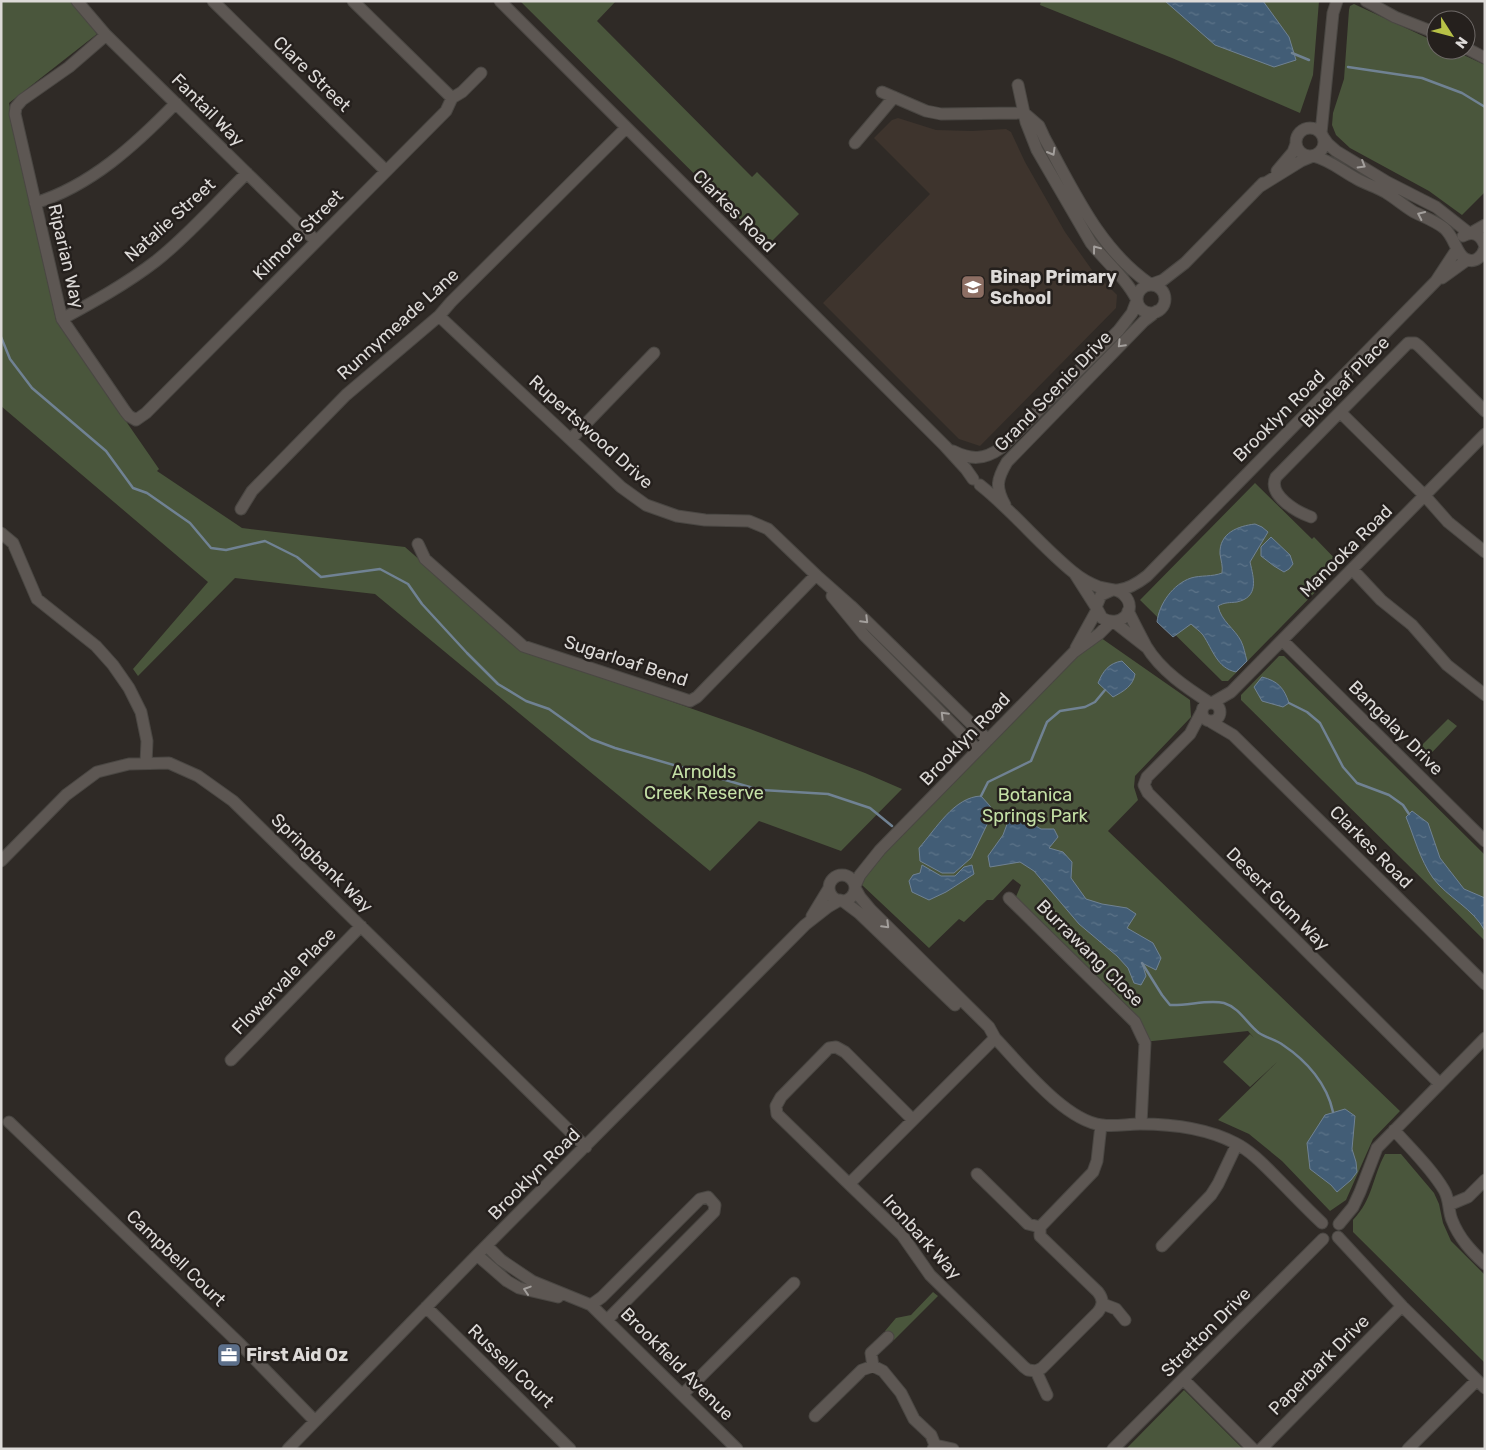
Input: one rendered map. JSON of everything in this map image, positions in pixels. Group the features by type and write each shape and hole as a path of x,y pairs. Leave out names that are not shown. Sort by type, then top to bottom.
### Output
{"street":[{"name":"Fantail Way","path":"77,1 106,34 316,241"},
{"name":"Clare Street","path":"213,1 386,171"},
{"path":"354,1 452,98"},
{"name":"Clarkes Road","path":"500,1 945,446 966,468 976,482 1074,573 1097,608"},
{"name":"Grand Scenic Drive","path":"1259,188 1291,167 1317,154 1323,147 1322,135 1333,13 1337,1"},
{"path":"1366,1 1395,17 1426,29"},
{"name":"Riparian Way","path":"106,34 69,67 22,100 16,107 15,114 62,319 125,411 136,420"},
{"name":"Kilmore Street","path":"136,420 146,413 446,111 452,98 462,92 480,73"},
{"name":"Grand Scenic Drive","path":"982,458 1008,443 1119,330 1132,313 1141,288 1163,280 1185,264 1285,164 1293,152 1297,135 1316,115 1327,81"},
{"path":"1018,85 1026,122 1037,150 1082,228 1101,256 1128,284 1139,306 1146,312 1157,312"},
{"path":"882,92 926,111 941,114 1024,113 1039,126 1102,237 1128,268 1151,284 1159,286 1163,290 1166,299"},
{"path":"855,143 894,97"},
{"path":"35,203 53,197 110,163 132,146 176,103"},
{"name":"Runnymeade Lane","path":"241,509 252,491 346,395 439,316 626,128"},
{"path":"1303,129 1313,128 1336,151 1358,162 1387,182 1436,207 1470,233 1482,238 1485,245 1484,251 1478,258 1468,260"},
{"path":"1296,144 1300,152 1330,162 1349,175 1384,192 1434,222 1448,232 1460,256 1485,268"},
{"name":"Natalie Street","path":"62,319 107,295 157,260 247,173"},
{"path":"1457,248 1460,238 1485,225"},
{"name":"Brooklyn Road","path":"1115,590 1124,590 1147,576 1436,281 1457,248"},
{"name":"Brooklyn Road","path":"1436,281 1468,260"},
{"name":"Grand Scenic Drive","path":"999,477 1015,453 1144,321 1162,308 1172,283 1185,264"},
{"name":"Rupertswood Drive","path":"439,316 621,487 646,505 677,516 705,520 750,521 768,529 851,606 978,750"},
{"name":"Blueleaf Place","path":"1311,517 1293,509 1276,492 1274,488 1275,480 1411,342 1419,346 1485,411"},
{"path":"571,439 654,353"},
{"path":"1340,412 1425,496 1448,522 1485,552"},
{"name":"Manooka Road","path":"1211,712 1485,434"},
{"name":"Clarkes Road","path":"945,446 964,456 989,458 997,463 999,467 998,486 1008,511"},
{"path":"982,458 973,465 971,474 976,482 991,485 999,477"},
{"path":"1,533 13,543 37,598 96,646 113,665 129,688 141,712 147,741 146,763"},
{"name":"Sugarloaf Bend","path":"418,544 425,560 523,646 690,701 697,698 816,575"},
{"path":"1352,569 1381,600 1412,624 1447,665 1485,695"},
{"name":"Clarkes Road","path":"1074,573 1099,587 1115,590"},
{"name":"Brooklyn Road","path":"1129,610 1147,576"},
{"path":"1115,590 1126,597 1129,610 1120,621 1112,622 1102,618 1097,608 1101,595 1115,590"},
{"name":"Brooklyn Road","path":"1074,652 1097,608"},
{"name":"Clarkes Road","path":"1129,610 1147,648"},
{"name":"Clarkes Road","path":"1112,622 1147,648 1185,688 1192,701 1211,712 1485,984"},
{"name":"Brooklyn Road","path":"855,887 863,871 880,850 1074,652 1112,622"},
{"name":"Bangalay Drive","path":"1282,640 1485,841"},
{"name":"Rupertswood Drive","path":"911,673 988,740"},
{"name":"Desert Gum Way","path":"1211,712 1147,777 1144,786 1148,793 1440,1084"},
{"name":"Springbank Way","path":"1,862 66,795 98,772 129,764 170,763 198,776 233,800 586,1147"},
{"name":"Brooklyn Road","path":"837,876 854,868 880,850"},
{"path":"995,1038 984,1032 860,913 833,897 829,888 831,880 837,876 849,876 860,897 870,909 989,1028 995,1038 1054,1100 1068,1111 1083,1119 1101,1125 1142,1124 1188,1128 1215,1134 1238,1144 1257,1158 1322,1223"},
{"path":"841,901 850,898 855,887"},
{"name":"Brooklyn Road","path":"806,926 829,888"},
{"name":"Burrawang Close","path":"1009,898 1135,1022 1145,1043 1142,1124"},
{"name":"Brooklyn Road","path":"288,1449 477,1255 806,926 828,907 841,901"},
{"name":"Flowervale Place","path":"231,1060 361,926"},
{"path":"849,1184 995,1038"},
{"path":"1339,1224 1332,1219 1324,1220 1319,1233 1323,1239 1331,1241 1338,1237 1340,1232 1339,1224 1357,1200 1377,1148 1485,1038"},
{"name":"Ironbark Way","path":"913,1120 845,1052 836,1047 829,1048 781,1097 776,1106 777,1114 902,1235 930,1275 1028,1370 1036,1371"},
{"name":"Campbell Court","path":"9,1122 241,1345 315,1421"},
{"path":"1047,1395 1036,1371 1042,1368 1098,1312 1102,1304 1102,1297 1040,1236 1040,1227 1093,1172 1097,1162 1101,1125"},
{"path":"1394,1130 1438,1181 1446,1193 1451,1219 1461,1238 1485,1264"},
{"path":"1162,1246 1212,1195 1238,1144"},
{"path":"977,1174 1028,1224 1040,1227"},
{"path":"1449,1205 1468,1197 1485,1180"},
{"path":"477,1255 507,1281 519,1288 591,1304 600,1300 700,1199 708,1197 715,1205 714,1212 607,1320"},
{"path":"1338,1237 1402,1306 1481,1384 1408,1449"},
{"name":"Stretton Drive","path":"1113,1449 1323,1239"},
{"path":"657,1242 671,1256"},
{"name":"Brookfield Avenue","path":"487,1246 513,1270 532,1281 591,1304 738,1449"},
{"path":"507,1281 513,1270"},
{"path":"683,1394 794,1283"},
{"path":"1102,1304 1116,1309 1125,1320"},
{"name":"Paperbark Drive","path":"1261,1449 1402,1306"},
{"name":"Russell Court","path":"426,1307 570,1449"},
{"path":"873,1366 872,1353 888,1337"},
{"path":"815,1416 862,1370 873,1366 883,1371 901,1392 914,1419 931,1435 934,1447 953,1449"},
{"path":"1183,1379 1253,1449"}],"shaded area":[{"name":"Binap Primary School","path":"898,118 936,130 972,131 1006,129 1011,132 1025,162 1065,232 1092,270 1117,295 1116,308 980,446 959,439 823,303 930,194 874,138 892,120"}],"green space":[{"name":"Arnolds Creek Reserve","path":"1,1 71,1 97,34 9,103 56,320 159,469 157,471 242,528 405,547 521,649 750,729 902,789 841,851 759,821 710,871 375,594 235,578 138,676 133,669 208,582 1,406"},
{"path":"520,1 616,1 597,21 752,177 757,172 799,214 767,246"},
{"path":"1041,1 1319,1 1313,75 1300,113 1172,58 1040,5"},
{"path":"1354,4 1426,37 1426,60 1474,60 1485,65 1485,192 1462,215 1429,191 1350,148 1336,135 1332,125 1333,113 1344,79 1350,6"},
{"path":"1255,483 1312,539 1314,537 1341,565 1331,575 1326,571 1322,575 1327,580 1228,681 1222,681 1140,600"},
{"name":"Botanica Springs Park","path":"1094,633 1190,700 1191,717 1135,776 1134,787 1138,800 1108,831 1400,1111 1373,1139 1346,1200 1330,1211 1282,1161 1249,1134 1218,1120 1277,1062 1250,1087 1223,1062 1250,1034 1254,1038 1248,1031 1143,1042 1137,1020 1015,899 1021,885 1013,879 993,900 987,900 964,922 959,919 929,948 862,885 863,872"},
{"path":"1279,656 1284,656 1485,855 1485,941 1241,700 1241,695"},
{"path":"1448,719 1457,726 1422,763 1413,754"},
{"path":"1385,1154 1401,1154 1434,1193 1439,1204 1443,1223 1451,1241 1485,1275 1485,1363 1353,1232 1353,1220 1365,1204"},
{"path":"933,1292 938,1296 894,1340 885,1331 896,1318 911,1315"},
{"path":"1184,1390 1243,1449 1126,1449"}],"water":[{"path":"1165,1 1263,1 1289,37 1296,60 1274,67 1215,45"},
{"path":"1255,524 1268,532 1250,562 1253,575 1252,592 1244,600 1218,606 1225,621 1241,641 1247,661 1236,672 1224,667 1203,635 1191,624 1173,637 1157,622 1164,602 1178,585 1191,578 1222,573 1220,554 1226,536 1236,529"},
{"path":"1271,537 1290,555 1293,564 1284,572 1261,556 1261,547"},
{"path":"1122,661 1135,674 1134,678 1130,685 1113,697 1098,683 1107,668"},
{"path":"1262,677 1280,686 1289,703 1283,707 1262,701 1254,687"},
{"path":"981,796 993,812 971,858 954,873 942,873 920,861 919,848 946,815 962,802"},
{"path":"1412,811 1428,823 1440,858 1464,889 1485,898 1485,931 1474,916 1439,885 1428,871 1406,817"},
{"path":"1020,817 1041,829 1054,829 1058,837 1049,848 1063,852 1072,862 1071,878 1086,899 1127,908 1136,914 1127,928 1153,943 1161,958 1156,970 1142,963 1146,976 1141,985 1134,983 1128,968 1117,956 1079,924 1034,871 1020,862 990,867 988,856 1003,835 1009,819"},
{"path":"922,865 941,876 955,876 964,867 972,865 974,874 946,892 929,900 912,892 909,881 913,875 920,873"},
{"path":"1345,1109 1355,1116 1352,1149 1357,1172 1337,1192 1310,1169 1307,1143 1325,1115"}],"waterway":[{"path":"1292,53 1309,60"},
{"path":"1348,67 1422,78 1462,93 1485,107"},
{"path":"1,337 10,359 32,388 106,451 133,488 147,493 190,523 211,548 226,550 265,541 297,557 321,577 380,569 408,584 422,604 498,684 526,701 549,709 591,739 615,748 760,790 828,794 870,808 892,826"},
{"path":"981,796 988,782 1031,761 1047,722 1060,711 1085,707 1095,702 1105,690"},
{"path":"1289,703 1307,712 1320,723 1343,767 1357,783 1389,795 1403,805 1409,814"},
{"path":"1142,963 1170,1005 1211,1002 1230,1005 1259,1033 1292,1051 1315,1074 1326,1092 1333,1112"}],"place":[{"name":"Binap Primary School","path":"973,287"},
{"name":"First Aid Oz","path":"229,1355"}]}
